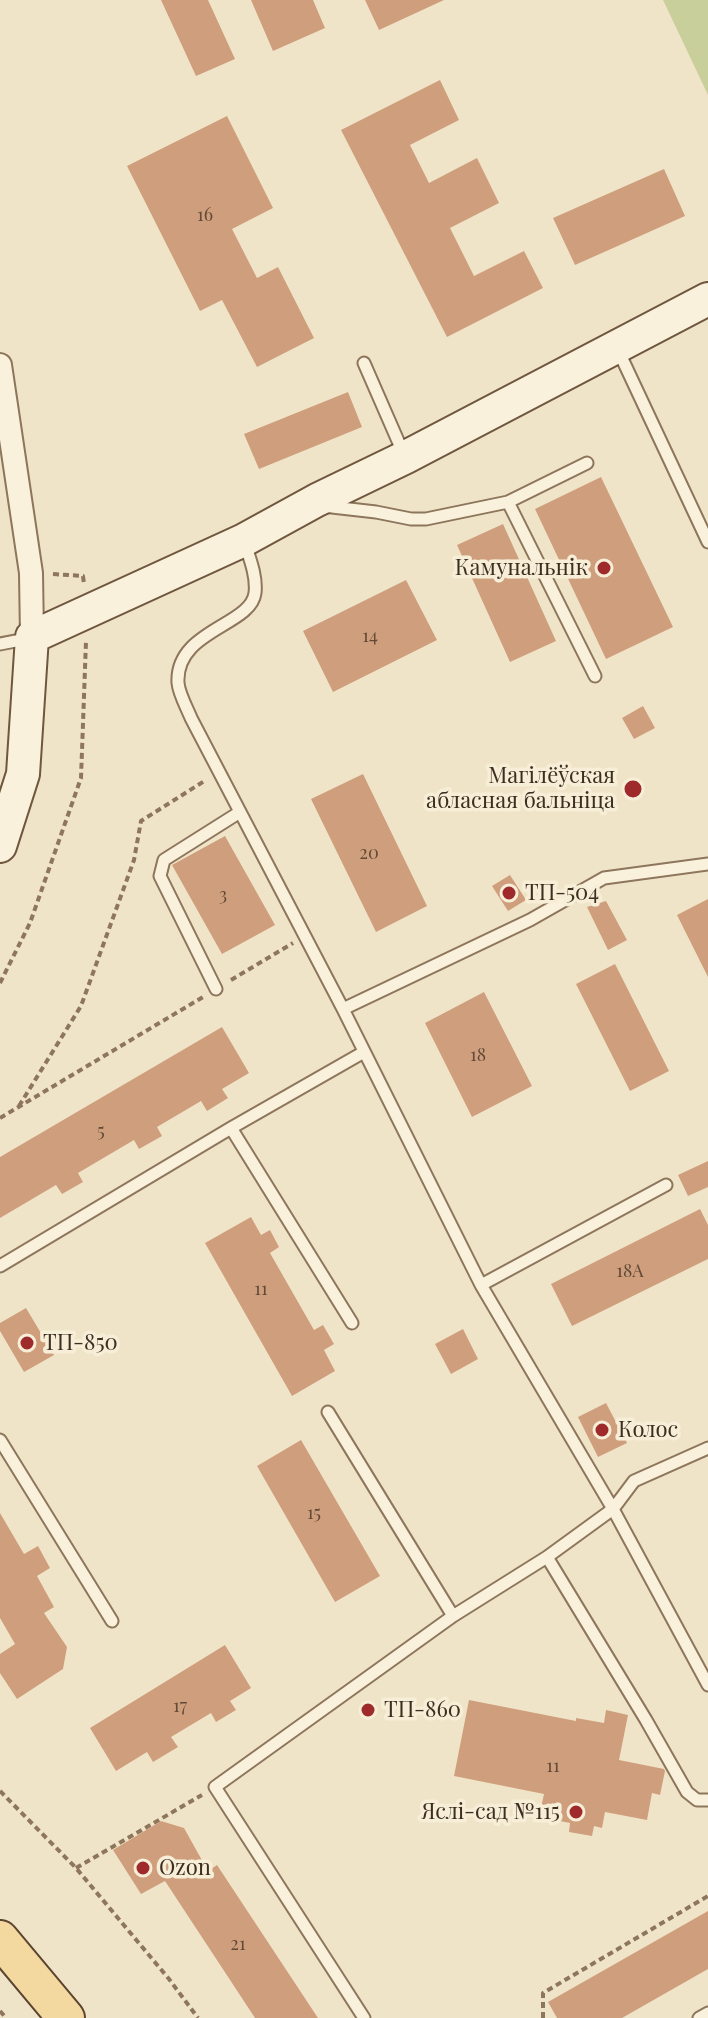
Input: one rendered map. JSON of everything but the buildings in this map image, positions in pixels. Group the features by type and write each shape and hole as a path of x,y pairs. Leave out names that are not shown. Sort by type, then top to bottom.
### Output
{"main road":[{"path":"0,846 23,774 32,637 244,540 708,299"},
{"path":"0,1939 66,2018"}],"street":[{"path":"0,365 31,573 32,637"}],"lane":[{"path":"616,346 708,542"},
{"path":"364,363 406,457"},
{"path":"309,504 426,519 508,502 587,463"},
{"path":"508,502 595,676"},
{"path":"244,540 253,571 255,593 251,605 205,634 181,661 178,685 191,718 343,1009 481,1285 613,1509 708,1685"},
{"path":"0,644 32,637"},
{"path":"216,989 160,876 164,860 240,812"},
{"path":"343,1009 530,920 604,878 708,864"},
{"path":"0,1266 364,1052"},
{"path":"231,1128 352,1323"},
{"path":"481,1285 666,1185"},
{"path":"328,1412 453,1616"},
{"path":"0,1440 112,1621"},
{"path":"364,2018 215,1787 453,1616 547,1557 613,1509 634,1481 708,1448"},
{"path":"547,1557 687,1792 697,1800 708,1800"},
{"path":"699,2018 708,2013"}],"path":[{"path":"0,983 30,923 81,778 88,610"},
{"path":"19,1106 81,1006 134,860 141,821 219,772"},
{"path":"0,1118 305,936"},
{"path":"76,1868 215,1787"},
{"path":"0,1791 76,1868 198,2018"},
{"path":"543,2018 543,1993 708,1896"},
{"path":"0,2011 6,2018"}],"green space":[{"path":"663,0 708,0 708,95"}],"place":[{"name":"Камунальнік","path":"604,568"},
{"name":"Магілёўская абласная бальніца","path":"633,789"},
{"name":"ТП-504","path":"509,893"},
{"name":"ТП-850","path":"27,1343"},
{"name":"Колос","path":"602,1430"},
{"name":"ТП-860","path":"368,1710"},
{"name":"Яслі-сад №115","path":"576,1812"},
{"name":"Ozon","path":"143,1868"}]}
